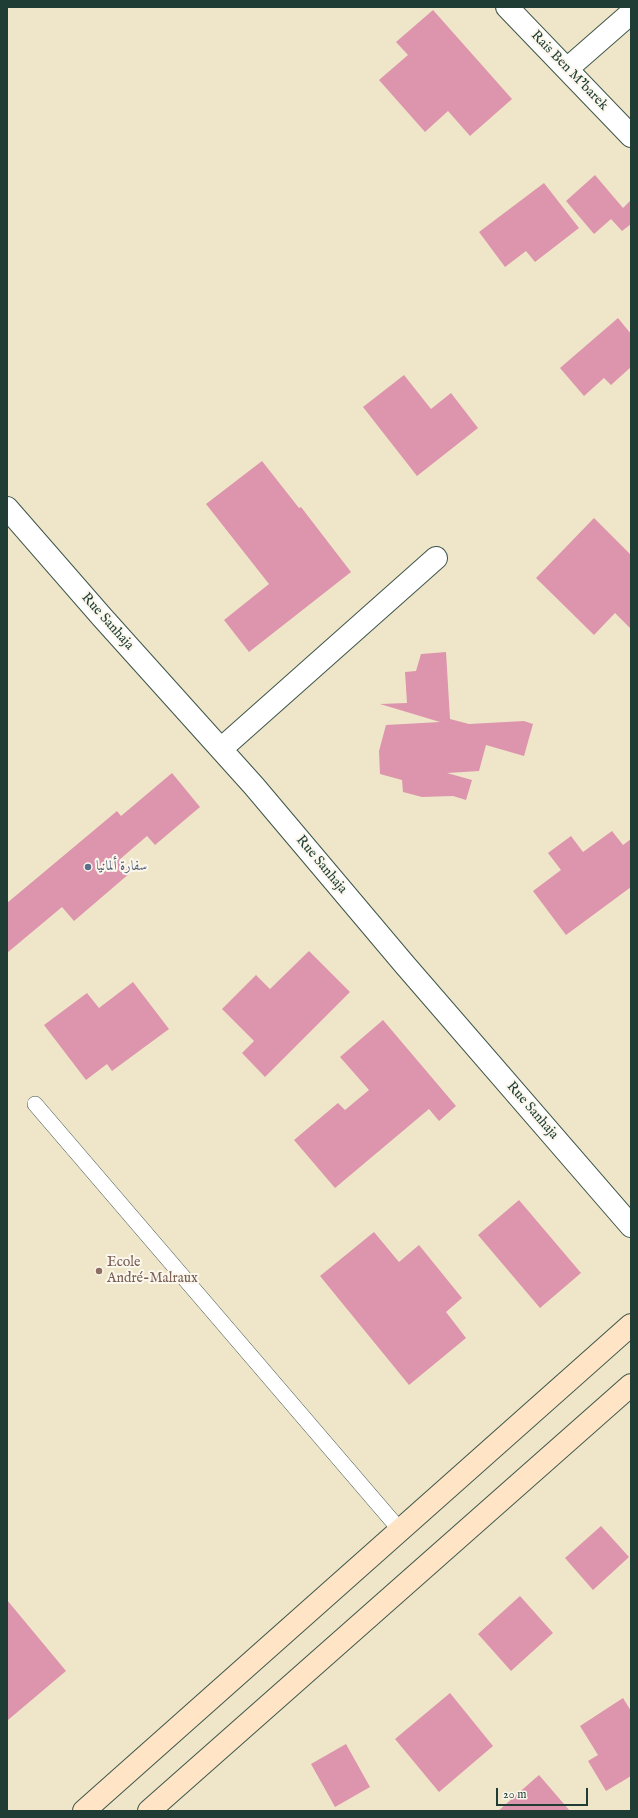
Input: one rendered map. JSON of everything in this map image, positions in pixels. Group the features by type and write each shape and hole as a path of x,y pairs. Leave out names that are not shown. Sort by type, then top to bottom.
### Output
{"street":[{"name":"Rais Ben M’barek","path":"507,7 631,136"},
{"path":"567,69 631,13"},
{"name":"Rue Sanhaja","path":"7,508 102,617 221,749 631,1226"},
{"path":"221,749 436,558"},
{"path":"84,1811 631,1325"},
{"path":"149,1811 631,1385"}],"lane":[{"path":"35,1104 400,1530"}],"building":[{"path":"433,10 512,99 470,136 448,111 425,132 379,80 408,55 396,42"},
{"path":"595,175 623,208 631,200 631,224 622,231 611,219 594,234 566,201"},
{"path":"544,183 579,228 535,262 526,251 505,267 479,232"},
{"path":"618,318 631,334 631,367 611,385 604,378 584,396 560,368"},
{"path":"404,375 431,409 451,393 478,428 417,476 363,407"},
{"path":"262,461 299,508 301,507 351,572 249,652 224,620 269,584 206,504"},
{"path":"594,518 631,555 631,629 615,613 594,635 536,578"},
{"path":"446,652 450,719 469,724 524,721 533,724 524,756 486,745 479,771 447,773 472,780 466,800 453,796 422,797 403,792 402,780 380,774 379,751 386,725 440,722 380,704 407,703 405,672 416,671 421,654"},
{"name":"سفارة ألمانيا","path":"172,773 200,807 155,845 147,836 119,860 130,873 74,921 62,907 7,953 7,903 117,811 121,816"},
{"path":"612,831 623,845 631,839 631,887 566,935 533,891 561,870 548,853 571,836 583,852"},
{"path":"309,951 350,992 265,1077 242,1053 254,1041 222,1009 256,975 270,989"},
{"path":"133,982 169,1029 112,1071 107,1064 86,1080 44,1025 87,993 99,1008"},
{"path":"383,1020 456,1106 439,1121 429,1109 335,1188 294,1140 338,1103 345,1110 369,1090 340,1057"},
{"path":"519,1200 581,1273 540,1308 478,1235"},
{"path":"374,1232 399,1262 419,1245 462,1298 446,1312 466,1338 409,1385 320,1276"},
{"path":"601,1526 629,1557 593,1590 565,1558"},
{"path":"520,1596 553,1633 511,1671 478,1634"},
{"path":"7,1600 66,1671 8,1720 7,1719"},
{"path":"450,1693 493,1746 439,1792 395,1739"},
{"path":"623,1698 631,1711 631,1776 606,1791 588,1761 598,1755 580,1726"},
{"path":"346,1744 370,1787 335,1807 311,1764"},
{"path":"539,1775 570,1811 498,1811"}],"place":[{"name":"سفارة ألمانيا","path":"88,867"},
{"name":"Ecole André-Malraux","path":"99,1271"}]}
